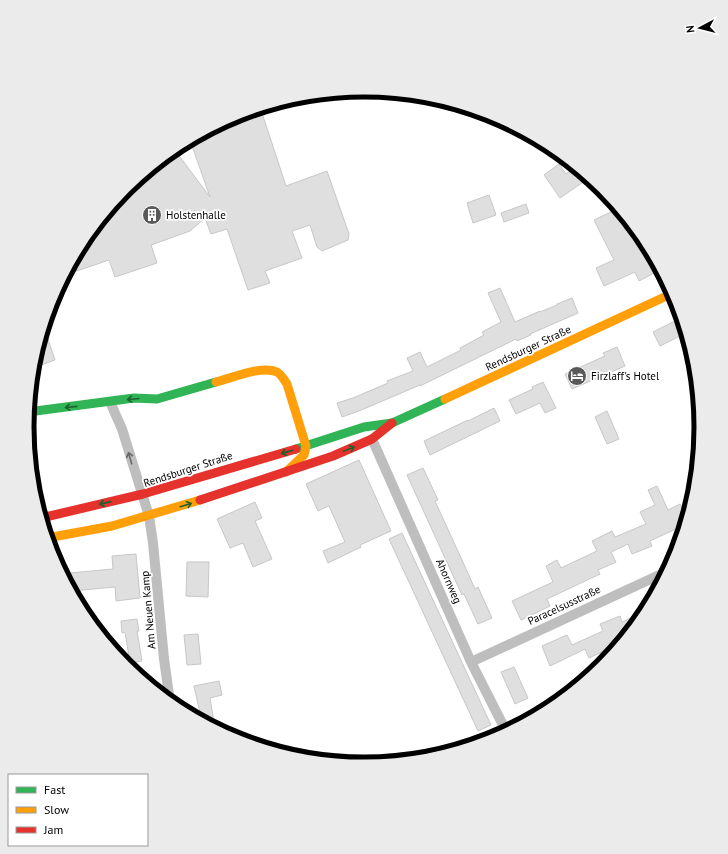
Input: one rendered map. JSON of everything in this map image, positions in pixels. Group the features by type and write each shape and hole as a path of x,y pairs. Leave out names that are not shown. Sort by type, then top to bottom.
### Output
{"main road":[{"name":"Rendsburger Straße","path":"143,494 306,446 364,427 392,423 486,381 667,296"},
{"path":"35,411 134,398 157,399 259,370 274,370 287,384 306,446"},
{"name":"Rendsburger Straße","path":"149,516 231,492 333,456 372,440 392,423"},
{"name":"Rendsburger Straße","path":"285,473 304,454 306,446"},
{"path":"47,517 143,494"},
{"path":"53,537 112,526 149,516"}],"street":[{"path":"110,402 122,429 136,477 143,494"},
{"name":"Ahornweg","path":"372,440 471,662 503,726"},
{"path":"306,446 318,453 333,456"},
{"name":"Rendsburger Straße","path":"143,494 149,516"},
{"name":"Am Neuen Kamp","path":"149,516 169,693"},
{"name":"Paracelsusstraße","path":"471,662 659,574"}],"building":[{"path":"262,114 286,186 327,171 349,234 348,240 322,251 317,247 310,225 292,231 302,258 265,271 270,283 248,290 227,229 211,234 205,218 190,231 151,245 157,263 115,277 109,260 73,272 102,226 116,209 146,179 178,155 210,197 192,146 218,131"},
{"path":"559,164 566,174 571,170 584,181 560,198 544,175"},
{"path":"489,195 496,215 473,223 467,203"},
{"path":"526,204 529,213 504,222 501,213"},
{"path":"613,211 625,230 628,229 655,272 639,281 635,272 604,286 596,268 614,260 594,220"},
{"path":"500,288 515,322 572,298 578,313 517,341 516,339 420,386 342,417 337,403 353,398 388,383 387,381 413,371 407,358 420,352 427,367 461,350 460,348 484,335 482,332 501,322 488,293"},
{"path":"676,321 681,336 660,346 653,332"},
{"path":"47,336 55,360 40,366"},
{"path":"617,347 625,366 572,389 565,374 605,356 603,353"},
{"path":"543,382 556,408 545,413 540,403 516,414 509,400 533,389 532,387"},
{"path":"494,408 500,421 430,455 424,441"},
{"path":"607,411 619,439 607,444 595,417"},
{"path":"359,460 391,531 360,545 361,547 328,563 323,551 345,542 329,506 318,511 306,484"},
{"path":"423,468 438,500 435,501 475,589 478,587 492,618 478,624 464,594 462,595 407,475"},
{"path":"657,486 668,510 680,504 683,511 678,528 650,541 652,546 632,554 628,544 611,552 616,562 598,570 600,574 547,599 550,606 521,620 512,601 553,582 546,566 557,560 561,568 597,551 592,541 612,531 615,537 646,524 640,512 655,505 648,490"},
{"path":"255,502 262,518 255,521 272,559 253,567 243,543 230,548 217,519"},
{"path":"402,533 491,725 478,731 389,539"},
{"path":"136,554 140,598 116,601 115,587 77,591 71,578 70,573 113,569 112,556"},
{"path":"187,562 209,562 208,597 186,596"},
{"path":"620,616 622,622 634,617 608,649 589,658 585,649 550,666 542,646 567,635 572,645 603,631 600,624"},
{"path":"137,619 139,631 137,631 142,661 133,662 129,658 125,632 122,633 121,621"},
{"path":"198,634 201,664 187,665 184,635"},
{"path":"514,667 528,698 515,704 501,672"},
{"path":"219,681 222,695 210,698 214,721 199,713 194,686"}],"traffic: fast":[{"path":"35,411 134,398 157,399 216,382"},
{"path":"296,449 364,427 392,423 445,399"}],"traffic: slow":[{"path":"445,399 667,296"},
{"path":"216,382 263,370 271,370 282,376 287,384 306,446 304,455 286,472"},
{"path":"53,537 112,526 200,500"}],"traffic: jam":[{"path":"200,500 333,456 372,439 392,423"},
{"path":"47,517 143,494 296,449"}],"place":[{"name":"Holstenhalle","path":"152,215"},
{"name":"Firzlaff's Hotel","path":"577,376"}]}
